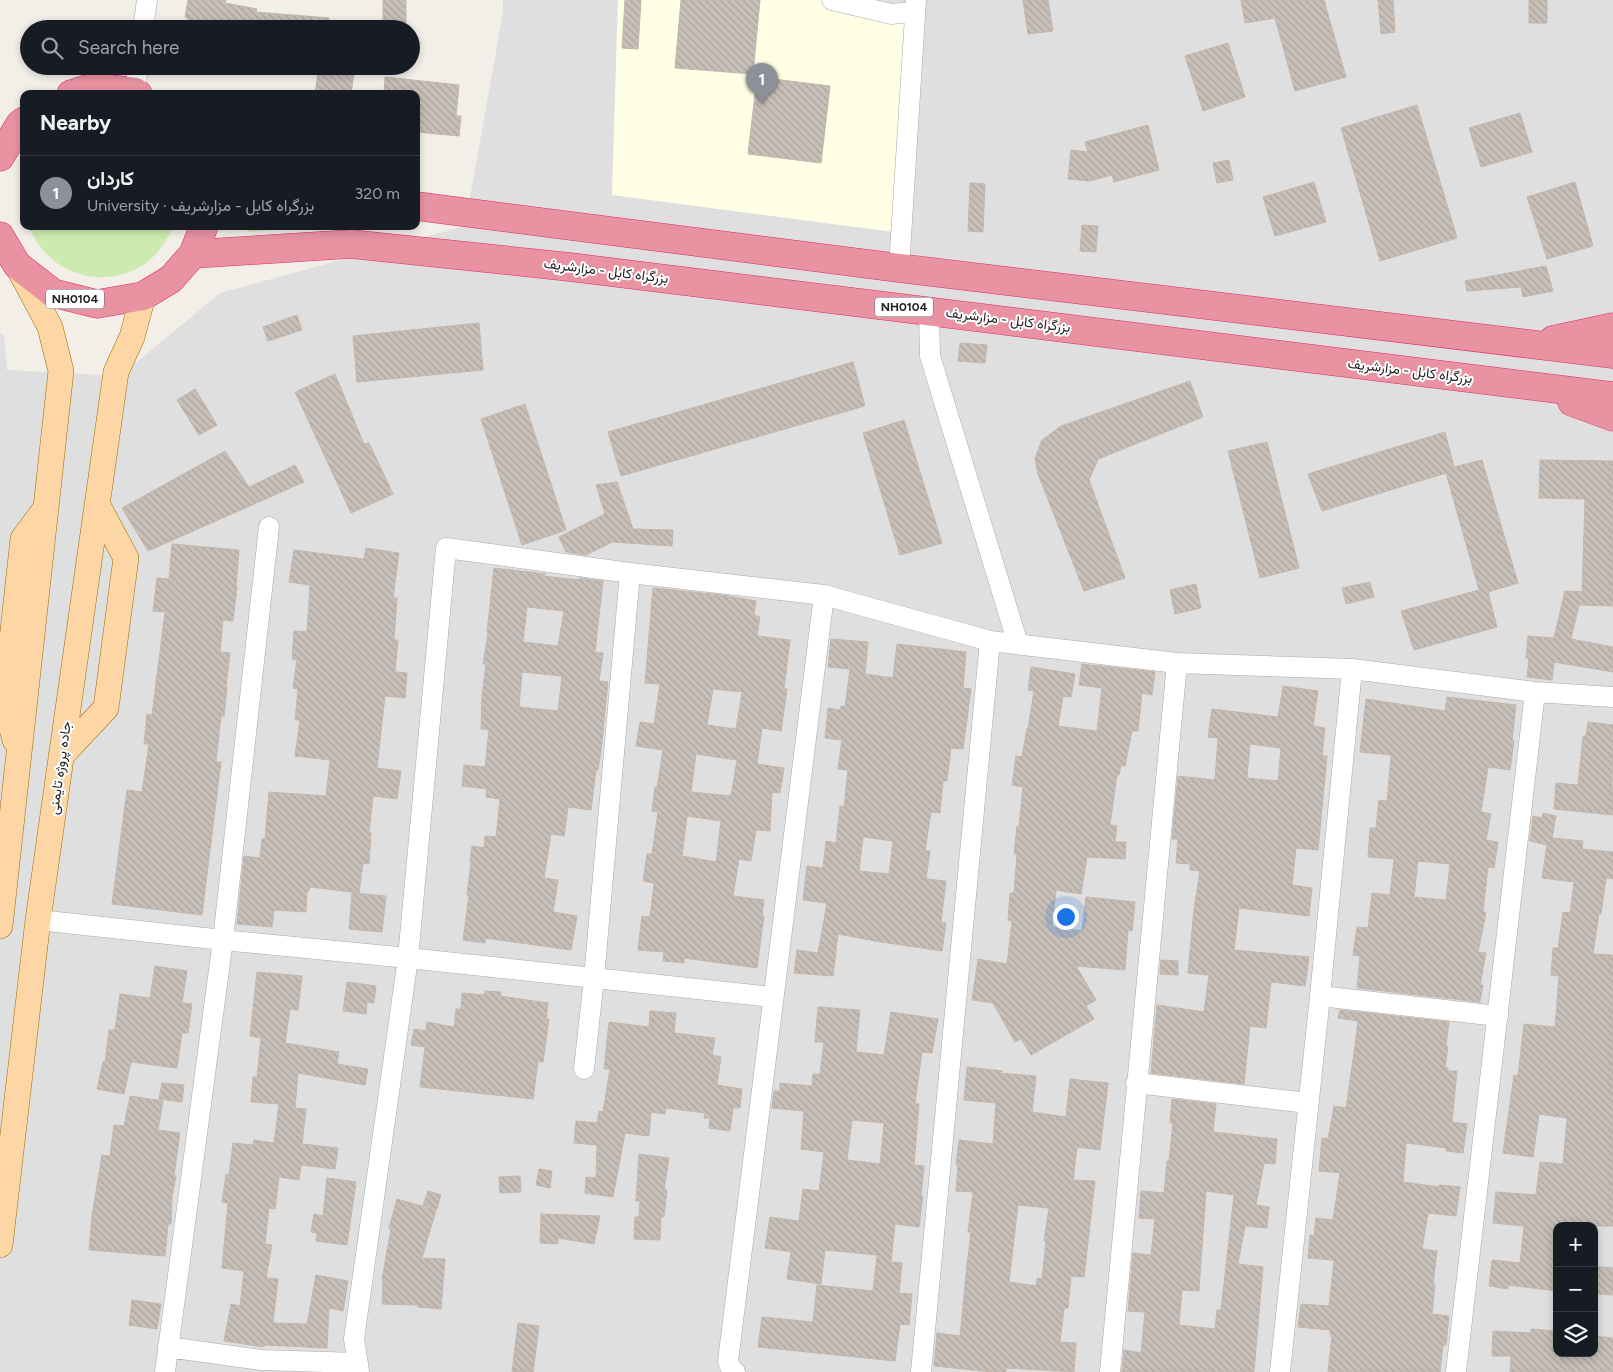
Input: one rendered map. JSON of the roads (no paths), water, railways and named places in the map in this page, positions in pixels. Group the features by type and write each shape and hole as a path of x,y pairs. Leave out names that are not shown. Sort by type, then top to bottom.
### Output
{"highway":[{"path":"83,90 93,87 137,84"},
{"path":"0,157 14,124"},
{"path":"420,207 900,268 1613,354"},
{"name":"NH0104","path":"0,236 17,265 53,293 98,304 143,296 171,279 192,254 202,230"},
{"name":"بزرگراه کابل - مزارشریف","path":"192,254 351,244 570,267 929,310 1613,396"},
{"path":"1532,344 1613,327"},
{"path":"1526,386 1613,417"}],"main road":[{"path":"0,918 61,371 50,327 17,265"},
{"name":"جاده پروژه تایمنی","path":"0,1246 38,920 116,372 132,337 143,296"},
{"path":"61,756 106,708 126,558 97,504"}],"street":[{"path":"144,20 147,0"},
{"path":"832,0 891,14 916,6 900,268"},
{"path":"929,310 930,356 1018,644"},
{"path":"165,1372 223,940 270,527"},
{"path":"168,1347 261,1360 358,1368 354,1339 408,958 446,548 630,573 824,595 990,641 1177,663 1352,669 1535,692 1613,697"},
{"path":"584,1069 594,978 630,573"},
{"path":"735,1372 731,1369 728,1361 772,997 824,595"},
{"path":"921,1372 990,641"},
{"path":"1110,1372 1177,663"},
{"path":"1280,1372 1352,669"},
{"path":"1456,1372 1535,692"},
{"path":"38,920 772,997"},
{"path":"1320,996 1498,1016"},
{"path":"1136,1083 1308,1103"}],"place":[{"name":"کاردان","path":"762,104"}]}
